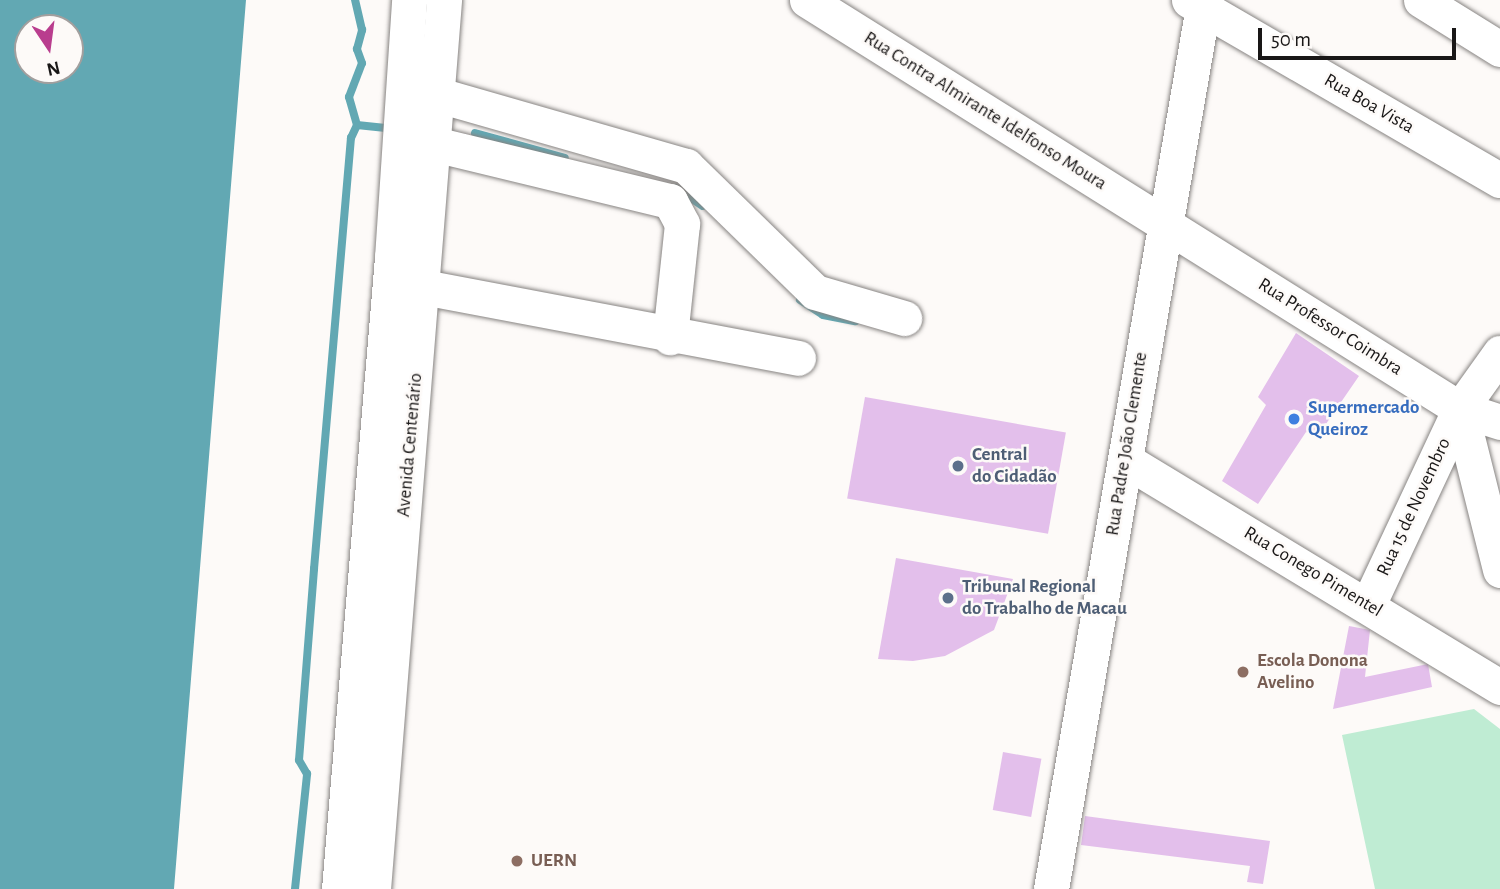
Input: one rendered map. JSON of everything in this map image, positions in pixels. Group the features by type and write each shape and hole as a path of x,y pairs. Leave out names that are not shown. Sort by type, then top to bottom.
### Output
{"street":[{"name":"Avenida Centenário","path":"373,889 407,284 409,0"},
{"name":"Avenida Centenário","path":"339,889 407,284 434,144 435,94 444,0"},
{"name":"Rua Contra Almirante Idelfonso Moura","path":"807,0 1163,223"},
{"path":"1421,0 1500,49"},
{"name":"Rua Padre João Clemente","path":"1051,889 1125,460 1198,3"},
{"name":"Rua Boa Vista","path":"1198,3 1500,180"},
{"path":"435,94 686,166 815,292 904,318"},
{"path":"434,144 670,201 682,224 670,337"},
{"name":"Rua Professor Coimbra","path":"1163,223 1460,409 1500,422"},
{"path":"407,284 670,337 798,359"},
{"name":"Rua 15 de Novembro","path":"1368,605 1460,409 1500,353"},
{"path":"1460,409 1500,570"},
{"name":"Rua Conego Pimentel","path":"1125,460 1500,687"}],"green space":[{"path":"1474,709 1500,729 1500,889 1375,889 1342,735"}],"water":[{"path":"0,0 246,0 174,889 0,889"}],"building":[{"name":"Supermercado Queiroz","path":"1296,333 1359,376 1317,437 1306,432 1258,504 1222,481 1266,405 1258,397"},
{"name":"Central do Cidadão","path":"865,397 1066,432 1048,534 847,498"},
{"name":"Tribunal Regional do Trabalho de Macau","path":"896,558 1013,579 994,630 945,656 913,661 878,659"},
{"path":"1349,626 1370,630 1365,677 1428,664 1432,687 1333,709"},
{"path":"1003,752 1041,759 1031,817 993,810"},
{"path":"1085,816 1270,841 1263,884 1247,882 1250,866 1081,845"}],"waterway":[{"path":"295,889 307,774 299,760 314,569 351,138 357,125 349,97 362,63 357,49 362,30 355,0"},
{"path":"357,125 393,129"},
{"path":"475,133 565,158"},
{"path":"676,188 703,206"},
{"path":"800,300 823,315 855,321"}],"place":[{"name":"Supermercado Queiroz","path":"1294,419"},
{"name":"Central do Cidadão","path":"958,466"},
{"name":"Tribunal Regional do Trabalho de Macau","path":"948,598"},
{"name":"Escola Donona Avelino","path":"1243,672"},
{"name":"UERN","path":"517,861"}]}
